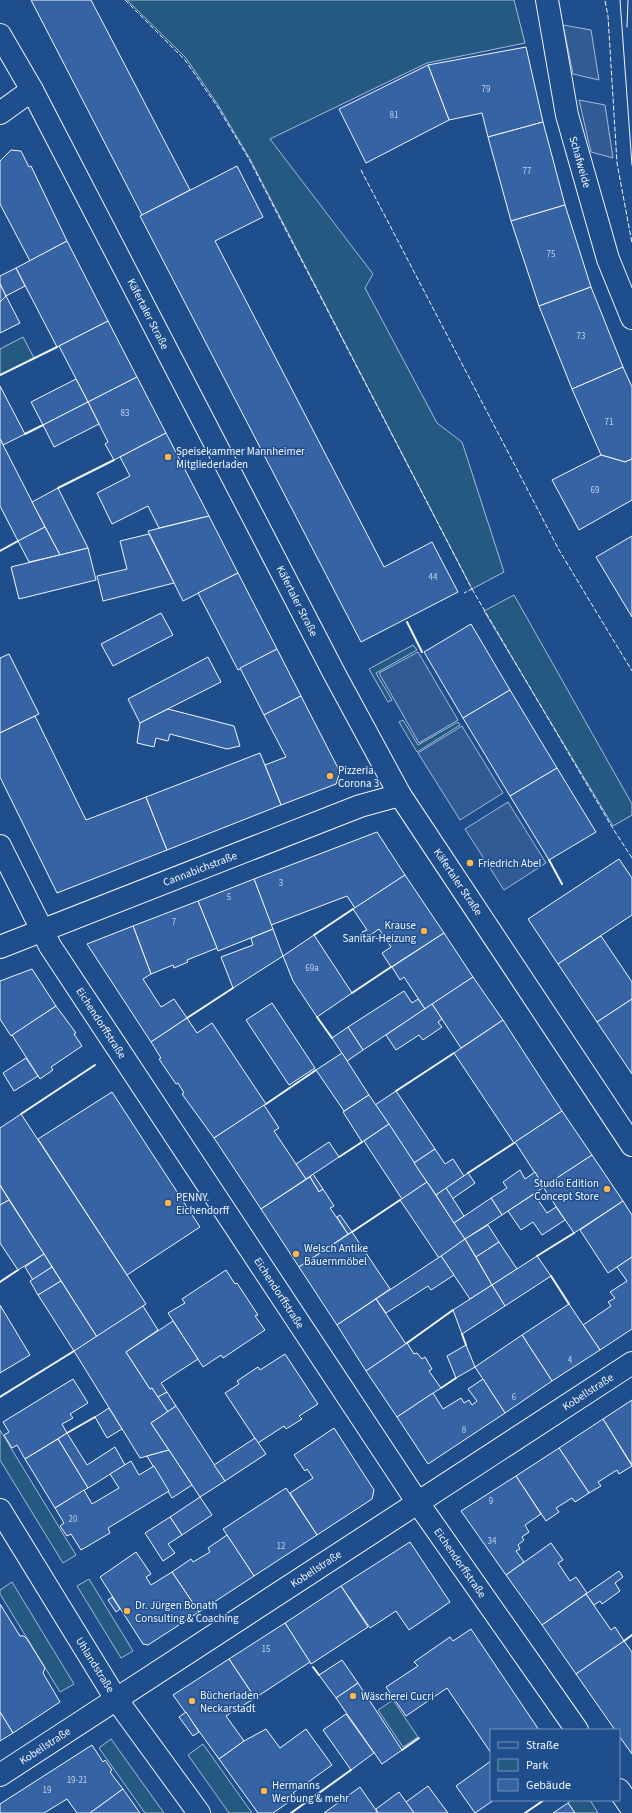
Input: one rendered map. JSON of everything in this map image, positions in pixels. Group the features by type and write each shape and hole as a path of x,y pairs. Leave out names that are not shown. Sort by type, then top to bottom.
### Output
{"street":[{"name":"Schafweide","path":"547,0 567,115 608,259 632,318"},
{"name":"Käfertaler Straße","path":"0,35 32,90 334,673 400,795 632,1145"},
{"path":"0,113 32,90"},
{"name":"Cannabichstraße","path":"0,947 360,806 400,795"},
{"name":"Eichendorffstraße","path":"0,846 50,946 418,1504 576,1729"},
{"name":"Kobellstraße","path":"0,1775 418,1504 632,1363"},
{"name":"Uhlandstraße","path":"0,1510 116,1699 199,1813"},
{"path":"620,1791 632,1809"}],"green space":[{"path":"127,0 514,0 525,43 427,63 270,139 373,274 365,288 437,423 462,442 504,572 472,589 250,159 218,105 186,58"},
{"path":"23,337 34,358 0,375 0,349"},
{"path":"514,595 632,804 632,815 613,826 484,611"},
{"path":"413,645 417,650 376,673 392,700 388,702 369,669"},
{"path":"403,720 418,745 458,722 460,725 417,752 399,722"},
{"path":"0,1430 76,1555 63,1563 0,1460"},
{"path":"89,1579 133,1651 121,1658 77,1586"},
{"path":"12,1582 74,1684 60,1692 0,1594 0,1590"},
{"path":"393,1700 418,1737 403,1747 378,1710"},
{"path":"111,1739 164,1813 145,1813 99,1748"},
{"path":"203,1744 252,1813 229,1813 188,1755"},
{"path":"571,1801 591,1801 598,1813 575,1813 568,1803"}],"shaded area":[{"path":"563,25 591,30 599,80 573,74"},
{"path":"579,100 605,105 613,158 591,152"},
{"path":"418,652 458,720 419,743 379,673"},
{"path":"462,726 503,793 460,820 418,753"},
{"path":"508,802 546,863 504,890 465,829"}],"building":[{"path":"31,0 91,0 190,190 142,215"},
{"path":"526,47 543,122 488,137 482,113 449,120 428,65"},
{"path":"428,65 449,120 366,163 339,109"},
{"path":"543,122 565,205 511,221 488,137"},
{"path":"11,150 21,151 29,167 31,166 67,241 30,261 0,204 0,161"},
{"path":"237,166 263,217 215,241 384,567 432,542 458,592 361,642 140,216"},
{"path":"565,205 591,287 539,306 511,221"},
{"path":"67,241 108,321 57,347 16,268"},
{"path":"16,268 25,286 6,296 0,284 0,276"},
{"path":"0,284 6,296 0,302"},
{"path":"591,287 623,367 572,389 539,306"},
{"path":"6,296 20,323 0,333 0,302"},
{"path":"108,321 137,377 88,402 59,346"},
{"path":"623,367 632,387 632,459 625,462 601,455 572,389"},
{"path":"137,377 166,433 114,460 105,444 108,442 88,402"},
{"path":"76,379 88,402 43,425 31,402"},
{"path":"0,386 25,434 3,445 0,439"},
{"path":"88,402 99,424 54,447 43,425"},
{"path":"166,433 209,516 159,528 148,506 112,524 97,493 130,476 120,457"},
{"path":"0,439 45,527 18,541 0,506"},
{"path":"601,455 625,462 632,459 632,500 579,530 552,480"},
{"path":"58,488 88,548 60,555 32,502"},
{"path":"209,516 238,573 183,601 148,531"},
{"path":"45,527 60,555 29,562 18,541"},
{"path":"149,534 174,583 103,601 97,576 127,569 120,541"},
{"path":"632,536 632,617 596,557"},
{"path":"88,548 96,580 19,599 11,567"},
{"path":"238,573 277,649 238,670 198,593"},
{"path":"161,613 173,635 113,666 101,644"},
{"path":"471,624 510,690 463,718 424,652"},
{"path":"277,649 301,696 264,715 240,668"},
{"path":"9,654 39,714 0,733 0,658"},
{"path":"208,657 221,682 140,723 128,699"},
{"path":"510,690 557,768 510,796 463,718"},
{"path":"301,696 340,772 336,784 281,805 265,765 286,757 264,715"},
{"path":"168,709 234,726 240,746 227,749 170,734 168,741 156,738 154,747 137,743 140,723"},
{"path":"35,716 86,820 146,797 167,850 57,893 0,777 0,733"},
{"path":"260,753 281,805 167,850 146,797"},
{"path":"557,768 596,832 549,860 510,796"},
{"path":"377,832 405,875 355,908 347,896 271,925 254,879"},
{"path":"619,859 632,878 632,915 558,964 528,919"},
{"path":"405,875 444,933 391,967 382,953 391,947 379,929 366,938 362,932 367,930 353,909"},
{"path":"254,879 273,929 218,951 198,901"},
{"path":"198,901 217,948 187,960 188,962 174,968 173,965 151,974 133,926"},
{"path":"133,926 151,974 143,979 161,1007 174,999 187,1018 151,1042 87,944"},
{"path":"273,929 283,956 233,988 221,957 253,945 251,938"},
{"path":"444,933 473,977 425,1009 404,977 400,980 392,967"},
{"path":"314,935 352,993 317,1017 293,981 283,956"},
{"path":"601,936 632,982 632,999 597,1022 558,964"},
{"path":"32,969 56,1006 11,1036 0,1019 0,981"},
{"path":"473,977 503,1020 461,1048 432,1004"},
{"path":"404,991 412,1003 418,999 425,1009 363,1050 348,1027"},
{"path":"632,999 632,1074 597,1022"},
{"path":"272,1003 315,1068 289,1085 246,1020"},
{"path":"432,1004 442,1019 438,1022 442,1027 423,1040 419,1035 396,1050 386,1035"},
{"path":"56,1006 76,1033 74,1034 82,1046 51,1067 53,1070 40,1079 12,1035"},
{"path":"187,1018 197,1033 212,1023 266,1104 214,1138 182,1094 184,1093 178,1083 176,1084 159,1059 161,1058 151,1042"},
{"path":"503,1020 562,1111 514,1143 454,1053"},
{"path":"348,1027 363,1050 347,1061 332,1038"},
{"path":"342,1053 369,1095 344,1111 316,1070"},
{"path":"26,1058 38,1076 14,1091 3,1073"},
{"path":"396,1091 435,1149 414,1163 375,1105"},
{"path":"112,1092 200,1227 127,1275 38,1139"},
{"path":"369,1095 389,1124 362,1142 343,1112"},
{"path":"264,1105 279,1128 274,1131 306,1179 261,1209 214,1138"},
{"path":"562,1111 592,1155 544,1187 515,1142"},
{"path":"21,1114 146,1304 97,1337 0,1185 0,1128"},
{"path":"389,1124 427,1182 402,1199 364,1141"},
{"path":"329,1142 339,1157 306,1179 296,1164"},
{"path":"435,1149 445,1164 453,1159 464,1176 436,1195 414,1163"},
{"path":"592,1155 623,1201 574,1233 543,1187"},
{"path":"520,1170 525,1179 535,1172 544,1187 502,1215 491,1198 507,1188 503,1182"},
{"path":"468,1173 475,1183 452,1199 446,1188"},
{"path":"313,1174 323,1189 319,1192 310,1177"},
{"path":"310,1177 319,1192 323,1189 334,1206 330,1208 348,1234 299,1267 261,1209"},
{"path":"427,1182 465,1239 439,1258 400,1200"},
{"path":"0,1185 9,1200 0,1205"},
{"path":"446,1188 464,1216 454,1223 436,1195"},
{"path":"534,1194 547,1213 556,1207 565,1220 542,1235 533,1222 521,1230 508,1211"},
{"path":"491,1198 502,1215 465,1239 454,1223"},
{"path":"9,1200 44,1254 18,1270 0,1243 0,1205"},
{"path":"623,1201 632,1215 632,1257 608,1273 580,1230"},
{"path":"340,1215 352,1232 348,1234 337,1217"},
{"path":"488,1225 499,1242 476,1257 465,1239"},
{"path":"352,1232 390,1289 337,1325 299,1267"},
{"path":"465,1239 492,1285 470,1299 441,1256"},
{"path":"499,1242 517,1269 492,1285 476,1257"},
{"path":"44,1254 52,1267 33,1280 25,1267"},
{"path":"441,1256 454,1275 431,1290 428,1286 386,1313 376,1299"},
{"path":"537,1256 551,1276 505,1306 492,1285"},
{"path":"632,1257 632,1329 600,1350 583,1325 611,1306 608,1302 615,1298 610,1292 627,1281 617,1267"},
{"path":"52,1267 61,1281 38,1295 30,1281"},
{"path":"226,1270 235,1284 237,1283 258,1315 255,1316 265,1330 223,1358 221,1355 203,1367 168,1313 185,1303 182,1299"},
{"path":"61,1281 97,1337 74,1351 38,1295"},
{"path":"492,1285 505,1306 462,1334 453,1310"},
{"path":"376,1299 406,1344 366,1371 337,1325"},
{"path":"569,1304 600,1350 552,1381 522,1335"},
{"path":"0,1305 30,1355 0,1373"},
{"path":"143,1306 158,1330 126,1352 150,1389 152,1388 168,1412 151,1423 169,1450 140,1458 74,1351"},
{"path":"173,1321 198,1359 161,1383 167,1392 158,1397 152,1388 150,1389 126,1352"},
{"path":"522,1335 552,1381 505,1413 475,1367"},
{"path":"407,1343 414,1354 417,1353 422,1359 425,1357 432,1369 429,1371 441,1388 397,1417 366,1371"},
{"path":"466,1345 475,1367 456,1378 447,1356"},
{"path":"285,1354 318,1404 299,1416 302,1419 286,1429 284,1426 258,1443 225,1393 239,1384 237,1381 258,1367 260,1370"},
{"path":"73,1379 88,1403 70,1414 73,1418 62,1424 67,1433 25,1459 17,1445 12,1448 4,1435 9,1432 3,1422"},
{"path":"483,1379 505,1413 428,1464 397,1417 433,1393 443,1409 461,1398 464,1403 469,1400 472,1405 477,1401 468,1389"},
{"path":"167,1392 176,1406 168,1412 158,1397"},
{"path":"632,1400 632,1465 603,1419"},
{"path":"176,1406 225,1481 200,1497 151,1423"},
{"path":"109,1408 122,1429 107,1438 95,1417"},
{"path":"603,1419 632,1466 619,1474 617,1470 598,1482 601,1486 589,1493 559,1448"},
{"path":"334,1428 374,1490 372,1499 317,1535 290,1493 313,1478 307,1469 305,1471 294,1455"},
{"path":"67,1433 87,1465 115,1447 125,1465 88,1488 58,1439"},
{"path":"255,1438 266,1454 225,1481 214,1465"},
{"path":"58,1439 88,1488 55,1508 25,1459"},
{"path":"559,1448 589,1493 575,1502 572,1498 556,1508 559,1512 546,1521 516,1476"},
{"path":"169,1450 192,1485 172,1498 147,1456"},
{"path":"131,1461 139,1475 154,1466 169,1491 108,1528 110,1533 81,1550 71,1534 67,1536 60,1526 64,1523 55,1508 84,1490 92,1504 119,1488 110,1474"},
{"path":"516,1476 541,1514 525,1525 529,1532 522,1537 524,1540 518,1545 520,1549 516,1551 524,1562 506,1575 461,1511"},
{"path":"286,1488 317,1535 254,1576 223,1529"},
{"path":"200,1497 212,1515 182,1535 170,1517"},
{"path":"170,1517 182,1535 168,1544 175,1553 163,1561 145,1533"},
{"path":"227,1535 254,1576 199,1612 172,1572 191,1559 193,1562 210,1552 208,1548"},
{"path":"410,1542 450,1602 409,1630 396,1611 370,1628 341,1586"},
{"path":"551,1543 563,1560 558,1563 570,1581 576,1577 587,1593 542,1625 506,1575"},
{"path":"136,1552 151,1574 146,1577 151,1585 172,1572 199,1612 148,1645 143,1644 100,1577"},
{"path":"619,1571 623,1577 615,1583 620,1591 602,1604 600,1601 594,1605 586,1594"},
{"path":"341,1586 368,1627 311,1664 285,1623"},
{"path":"586,1594 611,1630 615,1627 624,1641 576,1674 542,1625"},
{"path":"112,1597 120,1609 116,1612 108,1600"},
{"path":"0,1604 20,1636 24,1636 27,1639 45,1668 43,1673 60,1702 13,1733 0,1712"},
{"path":"285,1623 310,1662 255,1698 229,1659"},
{"path":"471,1629 538,1729 490,1729 490,1752 447,1688 406,1716 386,1687 418,1666 414,1662 450,1637 453,1641"},
{"path":"624,1641 632,1652 632,1754 620,1737 620,1729 614,1729 576,1674"},
{"path":"229,1659 255,1698 226,1716 244,1741 219,1759 173,1695"},
{"path":"342,1660 358,1683 336,1698 319,1675"},
{"path":"358,1683 402,1750 382,1764 336,1698"},
{"path":"0,1712 13,1733 0,1741"},
{"path":"186,1712 199,1732 193,1736 179,1717"},
{"path":"346,1714 374,1753 351,1770 323,1730"},
{"path":"266,1729 280,1748 306,1729 332,1765 293,1793 296,1797 273,1813 258,1813 219,1759 244,1741"},
{"path":"92,1745 103,1762 105,1760 112,1770 110,1772 123,1789 90,1813 77,1813 67,1799 44,1813 0,1813 0,1804"},
{"path":"490,1762 490,1801 493,1801 475,1813 456,1786"},
{"path":"428,1786 448,1813 414,1813 406,1802"},
{"path":"360,1787 378,1813 324,1813"},
{"path":"123,1789 140,1813 90,1813"},
{"path":"399,1792 414,1813 378,1813 376,1809"},
{"path":"568,1803 575,1813 553,1813"}],"tram line":[{"path":"620,0 632,165"},
{"path":"627,27 628,0"}],"fence":[{"path":"125,0 185,60 217,106 249,159 472,589 464,593"},
{"path":"605,1 608,16 617,163 632,243"},
{"path":"361,170 559,550 632,671"},
{"path":"472,589 612,827 632,858"}],"wall":[{"path":"0,375 57,347"},
{"path":"25,434 43,425"},
{"path":"58,488 114,460"},
{"path":"0,551 18,541"},
{"path":"407,622 422,652"},
{"path":"549,860 562,884"},
{"path":"314,935 353,909"},
{"path":"352,993 391,967"},
{"path":"187,1018 233,988"},
{"path":"317,1017 332,1038"},
{"path":"396,1091 454,1053"},
{"path":"21,1114 95,1065"},
{"path":"266,1104 316,1070"},
{"path":"339,1157 362,1142"},
{"path":"468,1173 514,1143"},
{"path":"352,1232 400,1200"},
{"path":"537,1256 574,1233"},
{"path":"0,1282 18,1270"},
{"path":"551,1276 569,1304"},
{"path":"407,1343 453,1310"},
{"path":"462,1334 466,1345"},
{"path":"0,1397 74,1351"},
{"path":"441,1388 456,1378"},
{"path":"67,1433 95,1417"},
{"path":"624,1641 632,1635"},
{"path":"313,1667 319,1675"},
{"path":"402,1750 419,1738"},
{"path":"291,1813 351,1770"},
{"path":"525,1813 543,1801"}],"place":[{"name":"Speisekammer Mannheimer Mitgliederladen","path":"168,457"},
{"name":"Pizzeria Corona 3","path":"330,776"},
{"name":"Friedrich Abel","path":"470,863"},
{"name":"Krause Sanitär-Heizung","path":"424,931"},
{"name":"Studio Edition Concept Store","path":"607,1189"},
{"name":"PENNY. Eichendorff","path":"168,1203"},
{"name":"Welsch Antike Bauernmöbel","path":"296,1254"},
{"name":"Dr. Jürgen Bonath Consulting & Coaching","path":"127,1611"},
{"name":"Wäscherei Cucri","path":"353,1696"},
{"name":"Bücherladen Neckarstadt","path":"192,1701"},
{"name":"Hermanns Werbung & mehr","path":"264,1791"}]}
